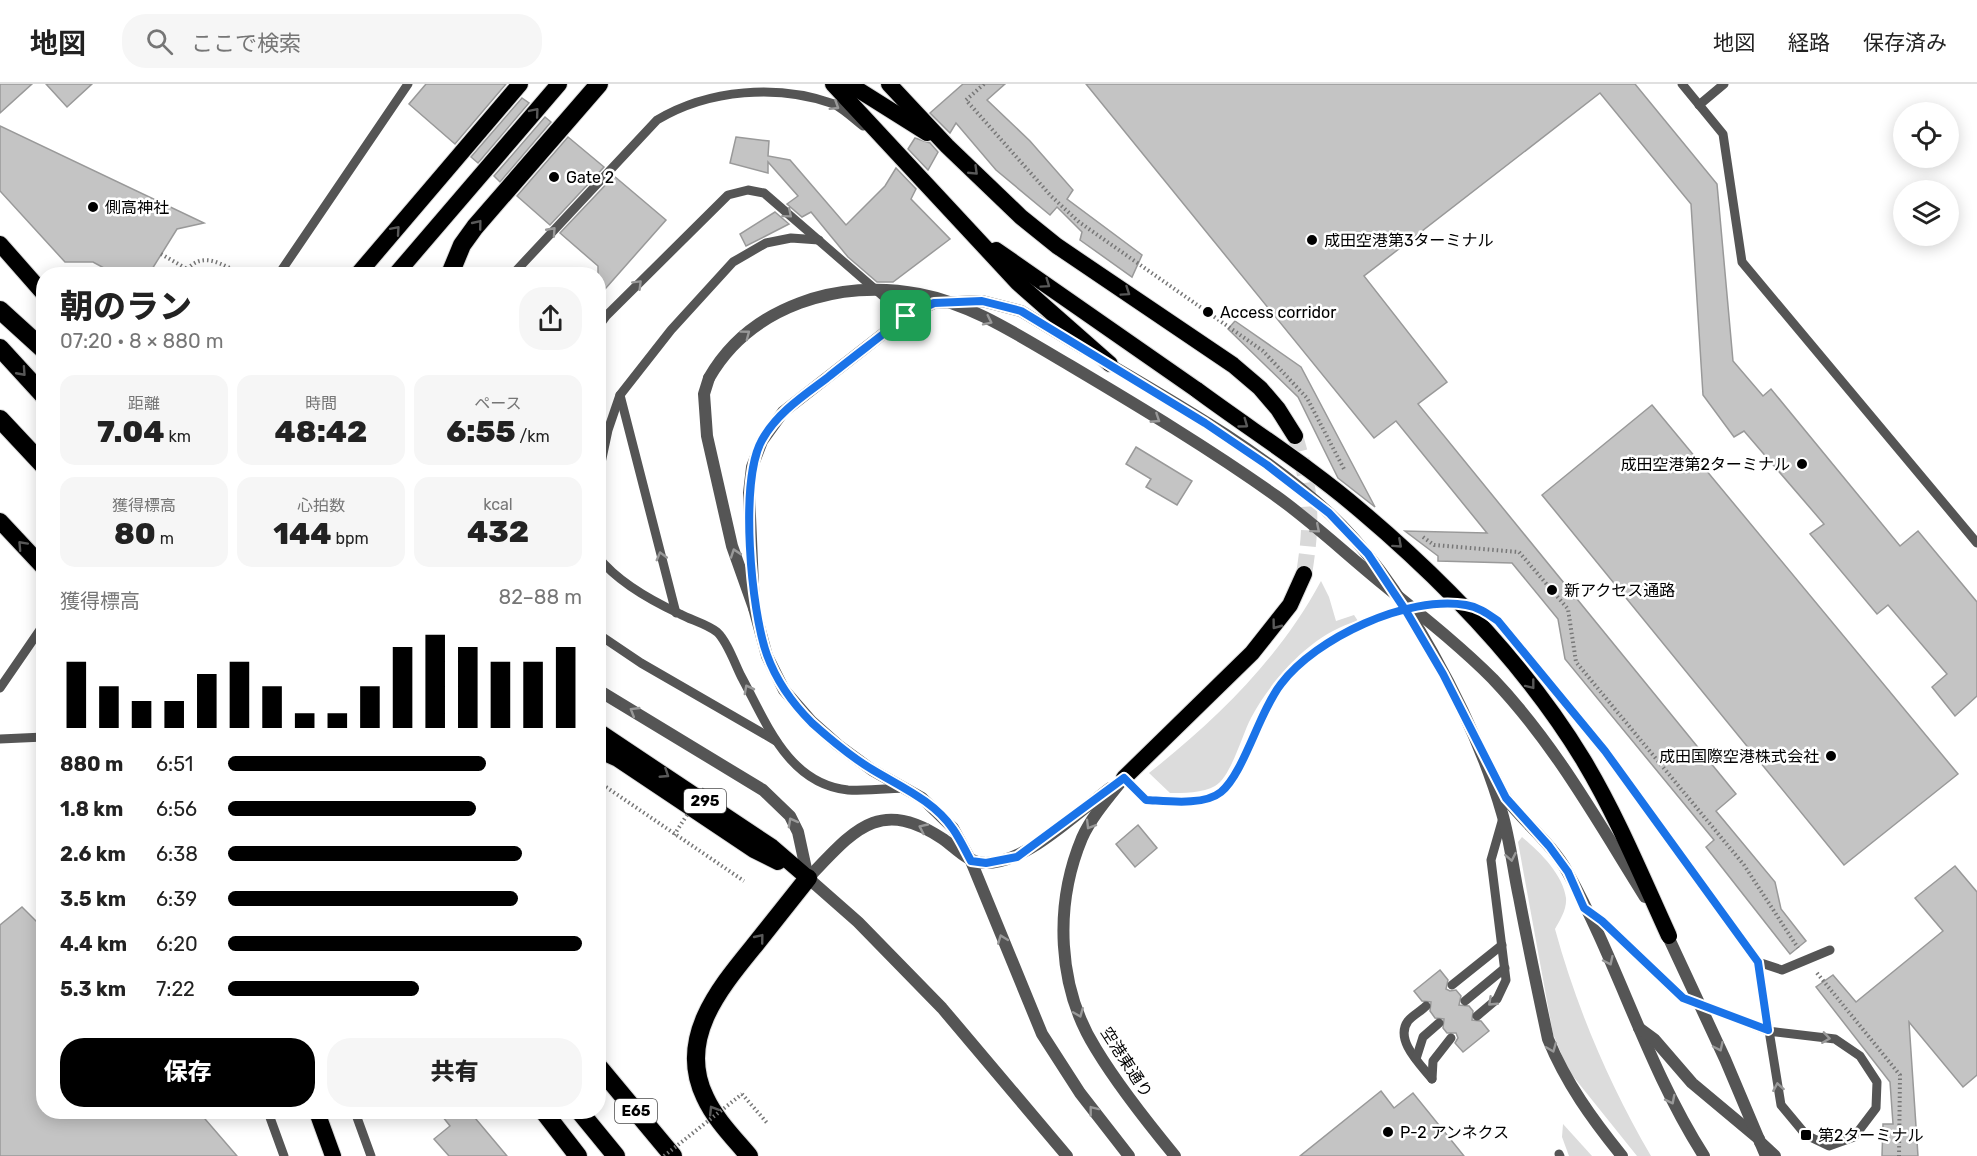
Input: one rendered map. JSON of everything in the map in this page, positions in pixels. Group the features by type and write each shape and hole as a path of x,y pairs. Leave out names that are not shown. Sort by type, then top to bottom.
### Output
{"highway":[{"path":"364,267 520,84"},
{"path":"402,267 559,84"},
{"path":"453,267 462,245 475,227 599,84"},
{"path":"833,84 1018,283 1110,364"},
{"path":"849,84 947,146"},
{"path":"889,84 947,146 1021,217 1057,246 1233,365 1260,388 1295,436"},
{"path":"964,227 1197,390 1360,510 1454,597 1501,647 1547,706 1583,759 1612,810 1669,936"},
{"path":"0,239 36,273"},
{"path":"0,244 36,285"},
{"path":"0,310 36,343"},
{"path":"0,348 36,387"},
{"path":"0,419 36,457"},
{"path":"0,521 36,559"},
{"path":"1124,778 1267,636 1290,605 1304,574"},
{"name":"295","path":"606,736 771,847 808,878"},
{"name":"295","path":"606,754 618,759 754,850 808,878"},
{"path":"749,1156 717,1117 705,1097 695,1057 698,1033 721,987 808,878"},
{"name":"E65","path":"606,1076 673,1156"},
{"path":"320,1119 333,1156"},
{"path":"549,1119 578,1156"},
{"name":"E65","path":"586,1119 616,1156"}],"street":[{"path":"1129,1156 1080,1093 1042,1034 971,861 953,828 930,805 906,788 872,770 838,745 811,721 784,690 767,656 754,608 732,546 707,436 704,394 719,359 733,344 764,321 802,301 841,291 892,289 950,302 1024,339 1110,389 1277,497 1416,611 1493,680 1577,786 1669,936 1766,1156"},
{"path":"754,608 749,493 752,467 762,441 783,412 906,316 934,303 982,301 1021,311 1110,364 1267,465 1329,513 1368,554 1406,611 1443,674 1506,798 1549,846 1568,872 1639,1028 1650,1058 1681,1119 1704,1156"},
{"path":"606,695 763,790 777,802 790,816 798,832 808,878 858,922 942,1008 1067,1156"},
{"path":"1486,760 1503,815 1548,1039 1562,1073 1590,1116 1622,1156"},
{"path":"808,878 856,829 876,821 911,823 943,840 971,861 986,863 1017,857 1124,778"},
{"name":"空港東通り","path":"1124,778 1100,807 1083,836 1071,868 1063,913 1067,975 1077,1010 1095,1048 1175,1156"},
{"path":"1639,1028 1654,1039 1692,1083 1719,1104 1775,1156"},
{"path":"1760,1142 1775,1156"}],"lane":[{"path":"284,267 408,84"},
{"path":"1682,84 1723,134 1742,262 1977,543"},
{"path":"1699,105 1724,84"},
{"path":"520,267 657,120 683,104 711,93 775,85 806,91 834,104 896,151"},
{"path":"606,316 728,195 748,190 764,193 906,316"},
{"path":"606,439 620,395 671,330 733,262 766,243 790,238 819,240"},
{"path":"620,395 676,613"},
{"path":"606,566 676,613 718,633 776,741 791,761 808,777 823,785 848,790 906,788"},
{"path":"1124,778 1146,800 1180,801 1220,793 1232,779 1261,717 1280,685 1327,641 1386,615 1437,604 1466,605 1484,610 1498,621 1605,751 1758,962 1768,1030 1781,1105 1806,1134 1829,1146 1854,1137 1876,1108 1877,1082 1860,1056 1835,1039 1768,1030 1683,998 1602,921 1584,908"},
{"path":"0,688 36,636"},
{"path":"606,639 641,663 776,741"},
{"path":"0,739 36,737"},
{"path":"1477,1016 1502,993 1506,980 1491,860 1503,815"},
{"path":"1452,985 1502,945"},
{"path":"1758,962 1782,970 1830,950"},
{"path":"1465,1001 1505,968"},
{"path":"1426,1006 1407,1022 1404,1035 1407,1046 1432,1079 1433,1061 1452,1038"},
{"path":"1416,1059 1423,1037 1439,1023"},
{"path":"271,1119 284,1156"},
{"path":"358,1119 371,1156"}],"path":[{"path":"161,254 184,267"},
{"path":"189,267 195,260 211,259 228,267"},
{"path":"674,835 706,786"},
{"path":"606,787 744,881"},
{"path":"664,1156 742,1094 768,1124"}],"shaded area":[{"path":"1321,581 1329,597 1336,621 1354,615 1358,621 1326,635 1310,646 1282,673 1251,718 1231,765 1221,781 1205,790 1170,793 1149,773 1174,753 1245,686 1286,636"},
{"path":"1522,837 1549,864 1564,889 1565,906 1555,929 1573,988 1608,1074 1651,1156 1637,1156 1568,1070 1553,1034 1518,842"},
{"path":"1563,1124 1592,1156 1569,1156 1562,1137"}],"building":[{"path":"0,84 32,84 0,113"},
{"path":"46,84 92,84 67,107"},
{"path":"426,84 506,84 455,144 409,104"},
{"path":"963,84 1005,84 987,100 1030,141 1073,190 1067,199 1142,255 1132,277 1080,240 1082,232 1057,207 1050,215 996,170 956,123 950,133 930,113"},
{"name":"成田空港第3ターミナル","path":"1086,84 1635,84 1717,184 1733,361 1763,396 1771,389 1900,546 1918,531 1977,602 1977,696 1955,716 1932,687 1947,674 1888,605 1877,614 1810,534 1824,524 1744,431 1734,437 1703,395 1691,204 1600,93 1364,276 1447,382 1418,404 1736,794 1716,811 1775,882 1781,909 1806,941 1790,954 1706,847 1714,840 1565,659 1558,619 1512,563 1438,561 1438,556 1405,531 1487,533 1396,421 1374,438"},
{"path":"522,98 529,103 478,163 471,157"},
{"path":"545,117 551,122 500,182 494,176"},
{"name":"側高神社","path":"0,126 204,223 177,229 153,267 102,267 93,262 65,262 0,191"},
{"path":"568,137 604,167 550,225 517,196"},
{"path":"736,137 769,141 768,156 790,160 846,225 885,186 896,168 916,189 911,199 950,239 893,282 877,282 848,257 811,212 802,217 787,204 798,196 768,162 768,173 730,163"},
{"path":"915,138 930,143 938,152 928,170 908,149"},
{"path":"614,176 666,220 606,288 606,267 598,267 560,233"},
{"path":"775,212 789,224 746,246 740,234"},
{"path":"1235,321 1301,367 1375,507 1338,478 1298,397 1228,329"},
{"path":"1652,405 1958,774 1844,865 1542,495"},
{"path":"1136,447 1192,481 1177,505 1146,487 1151,479 1126,464"},
{"path":"1138,825 1157,848 1135,867 1116,844"},
{"path":"1955,866 1977,892 1977,1075 1963,1087 1909,1022 1918,1156 1882,1156 1883,1124 1893,1124 1890,1082 1816,987 1833,975 1856,1002 1943,931 1915,898"},
{"path":"22,907 36,921 36,1119 205,1119 237,1156 0,1156 0,925"},
{"path":"1440,970 1448,980 1446,989 1456,990 1461,996 1459,1005 1469,1006 1473,1011 1472,1020 1481,1021 1489,1031 1463,1052 1455,1043 1458,1038 1456,1033 1447,1033 1443,1028 1444,1019 1435,1018 1430,1011 1431,1002 1422,1001 1414,991"},
{"name":"P-2 アンネクス","path":"1381,1091 1394,1108 1413,1093 1464,1156 1300,1156"},
{"path":"444,1119 476,1119 507,1156 449,1156 434,1139 450,1126"}],"tunnel":[{"path":"1295,436 1309,504 1309,537 1304,574"}],"place":[{"name":"Gate 2","path":"554,177"},
{"name":"側高神社","path":"93,207"},
{"name":"成田空港第3ターミナル","path":"1312,240"},
{"name":"Access corridor","path":"1208,312"},
{"name":"成田空港第2ターミナル","path":"1802,464"},
{"name":"新アクセス通路","path":"1552,590"},
{"name":"成田国際空港株式会社","path":"1831,756"},
{"name":"P-2 アンネクス","path":"1388,1132"},
{"name":"第2ターミナル","path":"1806,1135"}],"route":[{"path":"906,316 783,412 762,441 752,467 749,493 754,608 767,656 784,690 811,721 838,745 872,770 922,798 953,828 971,861 986,863 1017,857 1124,778 1146,800 1180,801 1201,799 1220,793 1232,779 1261,717 1280,685 1327,641 1356,626 1386,615 1437,604 1466,605 1484,610 1498,621 1605,751 1758,962 1768,1030 1683,998 1602,921 1584,908 1568,872 1549,846 1506,798 1443,674 1406,611 1368,554 1329,513 1267,465 1205,423 1021,311 982,301 934,303 906,316"}]}
